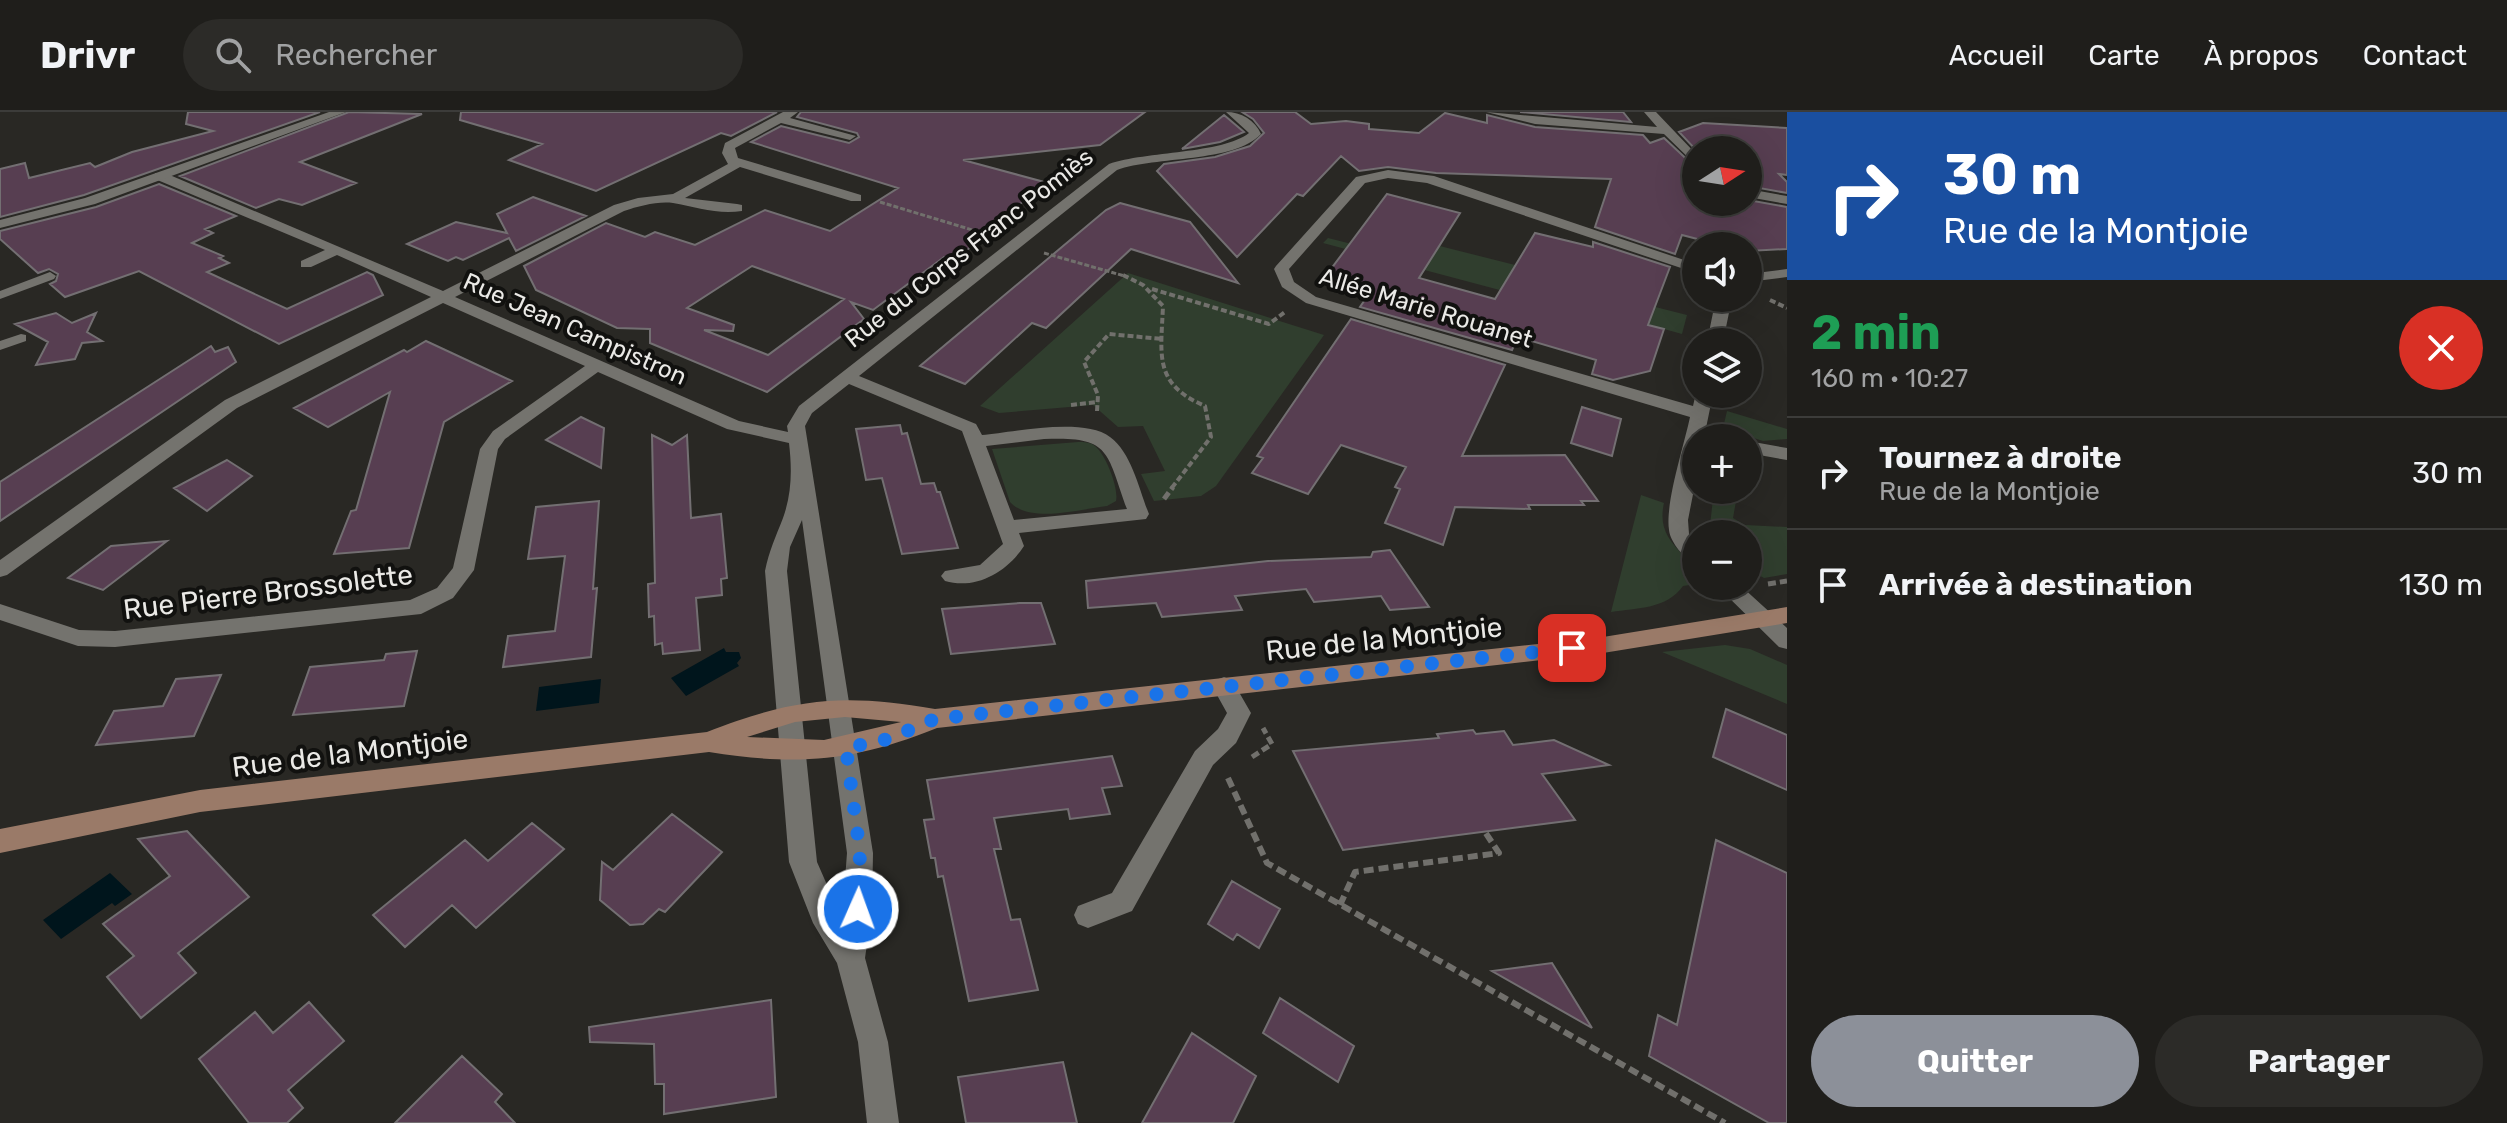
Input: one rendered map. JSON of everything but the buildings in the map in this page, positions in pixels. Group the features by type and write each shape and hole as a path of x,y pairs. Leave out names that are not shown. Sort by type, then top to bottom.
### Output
{"main road":[{"name":"Rue de la Montjoie","path":"709,742 792,753 846,748 888,739 935,719 1646,638 1787,615"},
{"name":"Rue de la Montjoie","path":"0,841 200,801 709,742 788,713 840,705 868,706 935,719"}],"street":[{"path":"0,224 90,201 340,112"},
{"name":"Rue du Corps Franc Pomiès","path":"850,958 858,909 860,853 796,426 805,410 1113,167 1125,161 1249,141 1253,138 1253,129 1232,112"},
{"path":"1492,112 1571,125 1668,131"},
{"path":"1544,112 1571,125"},
{"path":"1650,112 1682,146"},
{"path":"850,136 786,115 729,146 728,153 734,161 856,198"},
{"path":"673,199 732,168 734,161"},
{"name":"Allée Marie Rouanet","path":"1682,264 1429,179 1381,174 1359,181 1283,265 1284,280 1304,297 1698,423"},
{"name":"Rue Jean Campistron","path":"160,176 337,250 733,425 798,440"},
{"path":"1762,196 1787,200"},
{"path":"0,570 231,404 619,208 638,202 673,199 697,206 737,208"},
{"path":"306,264 337,250"},
{"path":"1762,276 1787,273"},
{"name":"Rue Pierre Brossolette","path":"0,612 78,638 115,639 413,608 445,593 463,570 489,449 494,442 598,364"},
{"path":"847,377 960,422 970,428 977,441 1014,546 986,572 952,576"},
{"path":"1682,538 1677,527 1701,408"},
{"path":"977,441 1075,433 1096,435 1111,449 1139,514 1007,527"},
{"path":"1762,450 1787,454"},
{"name":"Rue du Corps Franc Pomiès","path":"802,474 794,516 780,547 776,571 788,713 803,862 823,914 850,958"},
{"path":"1743,600 1787,641"},
{"path":"1088,915 1122,902 1204,758 1227,736 1239,713 1232,685"},
{"path":"850,958 873,1042 883,1123"}],"lane":[{"path":"0,295 50,276"},
{"path":"0,346 21,338"}],"path":[{"path":"856,198 868,198 1122,275 1151,289 1269,324 1304,297"},
{"path":"1139,514 1165,499 1211,437 1205,406 1177,394 1164,377 1163,306 1151,289"},
{"path":"1096,435 1098,395 1084,362 1109,334 1162,339"},
{"path":"1762,585 1787,581"},
{"path":"1232,685 1272,744 1247,759"},
{"path":"1224,770 1267,863 1725,1123"},
{"path":"1340,905 1355,872 1499,853 1485,832"}],"green space":[{"path":"1328,238 1407,258 1420,241 1594,285 1592,291 1687,315 1682,334 1585,307 1582,312 1323,243"},
{"path":"1128,273 1324,335 1216,486 1201,496 1154,501 1141,474 1165,471 1143,426 1118,427 1093,405 999,413 980,406"},
{"path":"1727,411 1787,429 1787,439 1762,441 1762,424 1724,424"},
{"path":"1078,442 1094,445 1104,457 1114,481 1116,501 1107,506 1042,514 1019,509 1010,502 992,449"},
{"path":"1641,495 1664,503 1665,530 1682,554 1682,587 1660,603 1611,612"},
{"path":"1712,504 1736,504 1733,518 1736,520 1711,520"},
{"path":"1762,526 1787,527 1787,574 1764,578"},
{"path":"1725,645 1750,649 1787,665 1787,704 1662,652"}],"water":[{"path":"724,648 726,652 739,652 739,666 686,696 671,678"},
{"path":"601,679 599,703 536,711 539,687"},
{"path":"110,873 132,894 115,906 112,903 61,939 43,920"}],"route":[{"path":"858,909 860,853 846,748 888,739 935,719 1572,648"}]}
